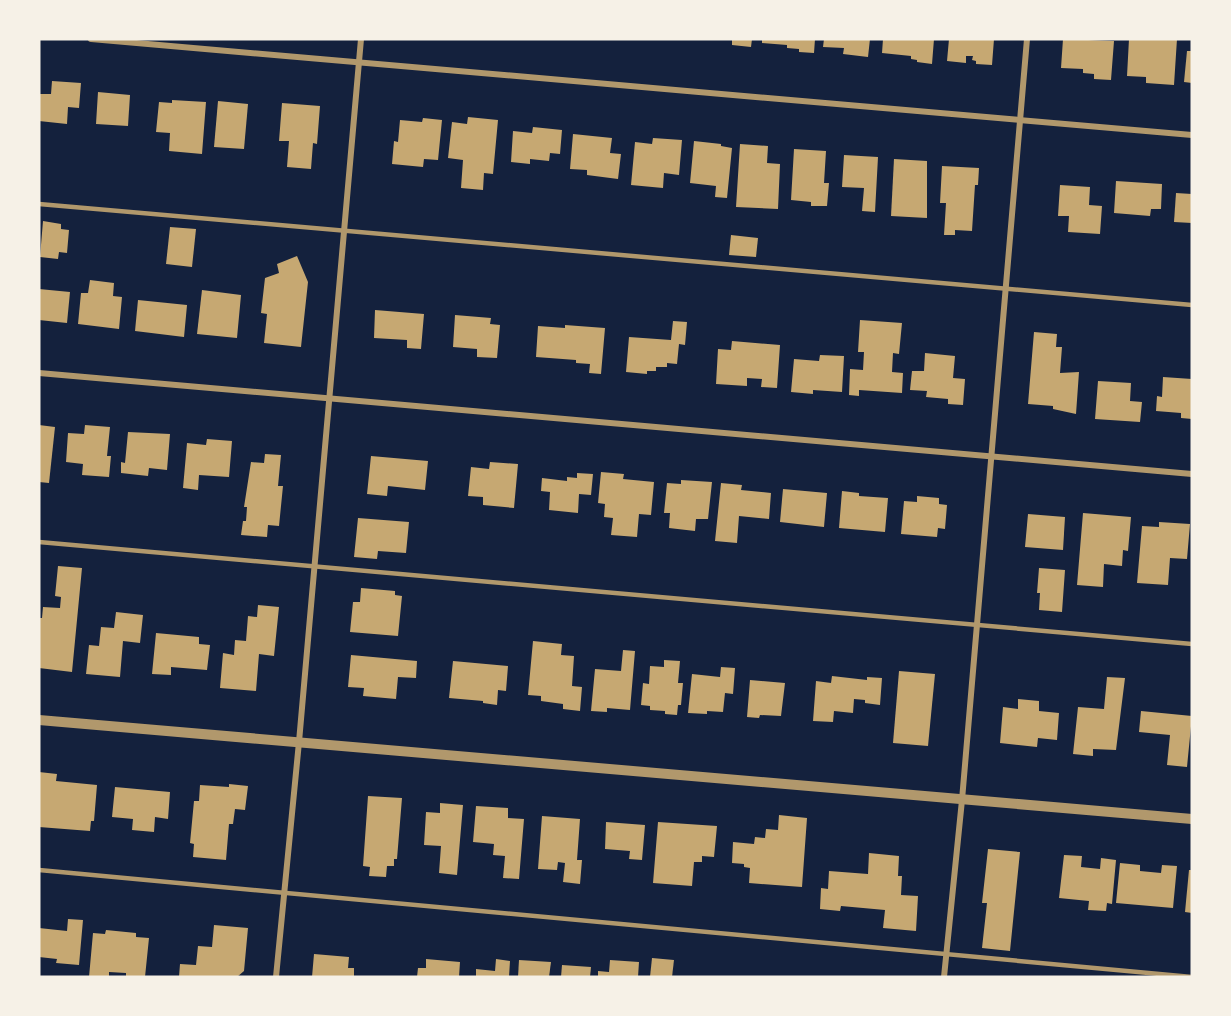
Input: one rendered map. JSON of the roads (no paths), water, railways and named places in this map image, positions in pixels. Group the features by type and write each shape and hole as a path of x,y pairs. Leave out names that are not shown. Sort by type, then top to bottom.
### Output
{"street":[{"path":"91,39 1192,135"},
{"path":"276,977 361,39"},
{"path":"944,977 962,800 1027,39"},
{"path":"39,373 1192,474"},
{"path":"39,720 1192,819"}],"lane":[{"path":"39,204 1192,304"},
{"path":"39,542 1192,644"},
{"path":"39,870 1192,977"}]}
